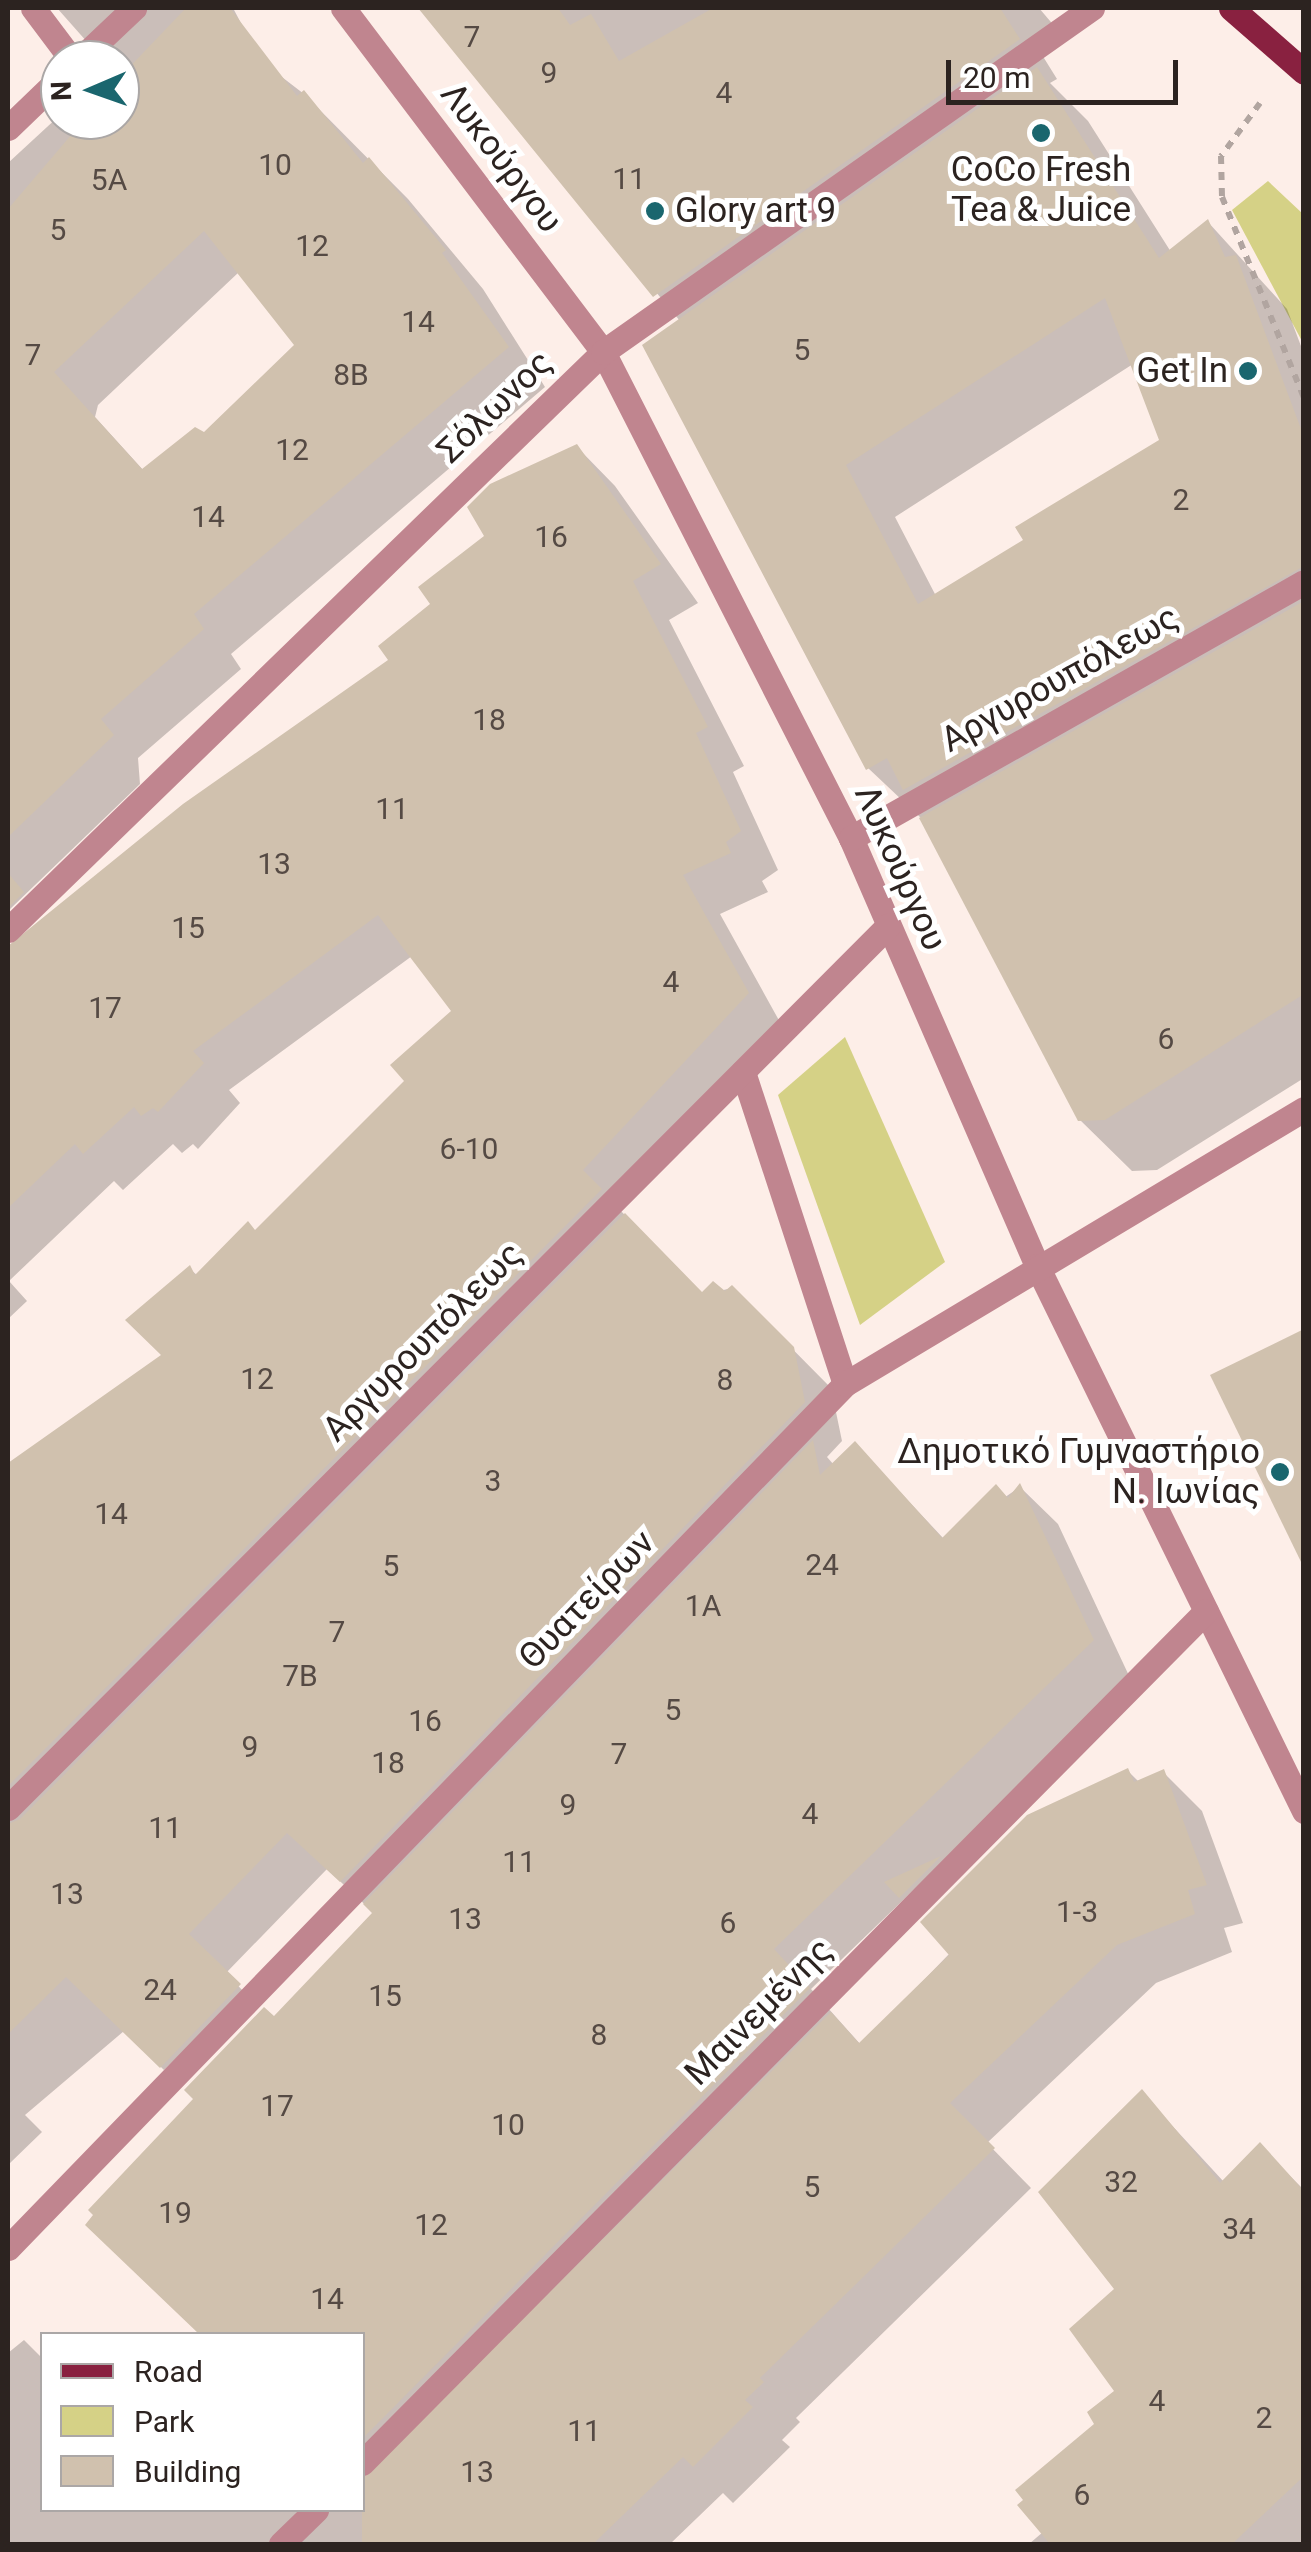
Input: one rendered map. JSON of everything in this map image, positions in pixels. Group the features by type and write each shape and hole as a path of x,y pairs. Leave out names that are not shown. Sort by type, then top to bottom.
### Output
{"main road":[{"path":"1231,8 1297,67"}],"street":[{"path":"33,8 59,40"},
{"path":"98,40 134,8"},
{"name":"Λυκούργου","path":"343,8 603,352 850,838 1037,1266 1304,1811"},
{"name":"Σόλωνος","path":"8,930 603,352 1092,8"},
{"path":"8,128 40,97"},
{"name":"Αργυρουπόλεως","path":"850,838 1304,582"},
{"name":"Αργυρουπόλεως","path":"8,1808 888,926"},
{"path":"743,1072 845,1384"},
{"name":"Θυατείρων","path":"8,2248 845,1384 1304,1110"},
{"name":"Μαινεμένης","path":"365,2460 1206,1611"},
{"path":"282,2544 314,2512"}],"path":[{"path":"1297,67 1221,156 1222,197 1304,398"}],"green space":[{"path":"1268,181 1303,214 1303,343 1232,210"},
{"path":"845,1037 945,1262 860,1325 778,1095"}],"building":[{"path":"186,8 230,8 297,96 304,90 363,163 369,157 446,250 442,253 509,347 194,614 204,629 101,719 114,735 8,837 8,209 67,140 140,140 140,56","holes":["204,231 294,345 204,432 195,427 142,469 54,372"]},
{"path":"418,8 558,8 570,25 591,14 619,61 713,8 1000,8 1020,39 653,297"},
{"path":"1037,67 1159,258 1208,219 1225,257 1236,255 1304,437 1304,566 903,790 887,758 866,770 642,345","holes":["1105,298 1159,440 1015,527 1023,540 918,604 846,465"]},
{"path":"577,444 661,564 633,581 708,727 696,733 741,831 726,842 731,853 683,875 749,993 583,1170 602,1189 8,1786 8,1463 161,1355 125,1320 190,1265 195,1275 248,1221 255,1230 404,1081 390,1065 451,1011 378,915 193,1051 204,1063 158,1112 153,1108 141,1116 134,1107 83,1154 75,1144 8,1208 8,946 183,804 388,660 378,646 430,604 418,587 484,536 467,507 490,484"},
{"path":"1304,601 1304,994 1105,1120 1078,1121 919,818"},
{"path":"8,873 24,892 8,908"},
{"path":"625,1213 702,1292 713,1281 725,1291 732,1285 794,1347 805,1402 340,1882 287,1833 189,1934 241,1984 160,2068 66,1977 8,2034 8,1824 20,1819"},
{"name":"Δημοτικό Γυμναστήριο Ν. Ιωνίας","path":"1304,1329 1304,1568 1210,1375"},
{"path":"813,1440 820,1475 855,1441 942,1538 996,1484 1008,1498 1020,1483 1094,1640 774,1949 810,1988 365,2436 365,2332 197,2332 85,2225 93,2215 88,2210 193,2099 184,2090 264,2007 274,2016 372,1913 363,1904"},
{"path":"1128,1768 1134,1782 1164,1769 1207,1885 1188,1890 1195,1914 1117,1945 950,2103 995,2148 760,2378 764,2382 745,2400 753,2407 693,2467 683,2457 593,2544 362,2544 365,2476 831,2012 859,2043 949,1955 920,1922 1027,1815"},
{"path":"941,1856 899,1898 884,1882"},
{"path":"1142,2089 1220,2183 1260,2142 1304,2191 1304,2476 1232,2544 1050,2544 1017,2505 1023,2500 1015,2490 1094,2424 1087,2412 1114,2391 1069,2329 1114,2289 1038,2192"}],"place":[{"name":"CoCo Fresh Tea & Juice","path":"1041,133"},
{"name":"Glory art 9","path":"655,211"},
{"name":"Get In","path":"1248,371"},
{"name":"Δημοτικό Γυμναστήριο Ν. Ιωνίας","path":"1280,1472"}]}
